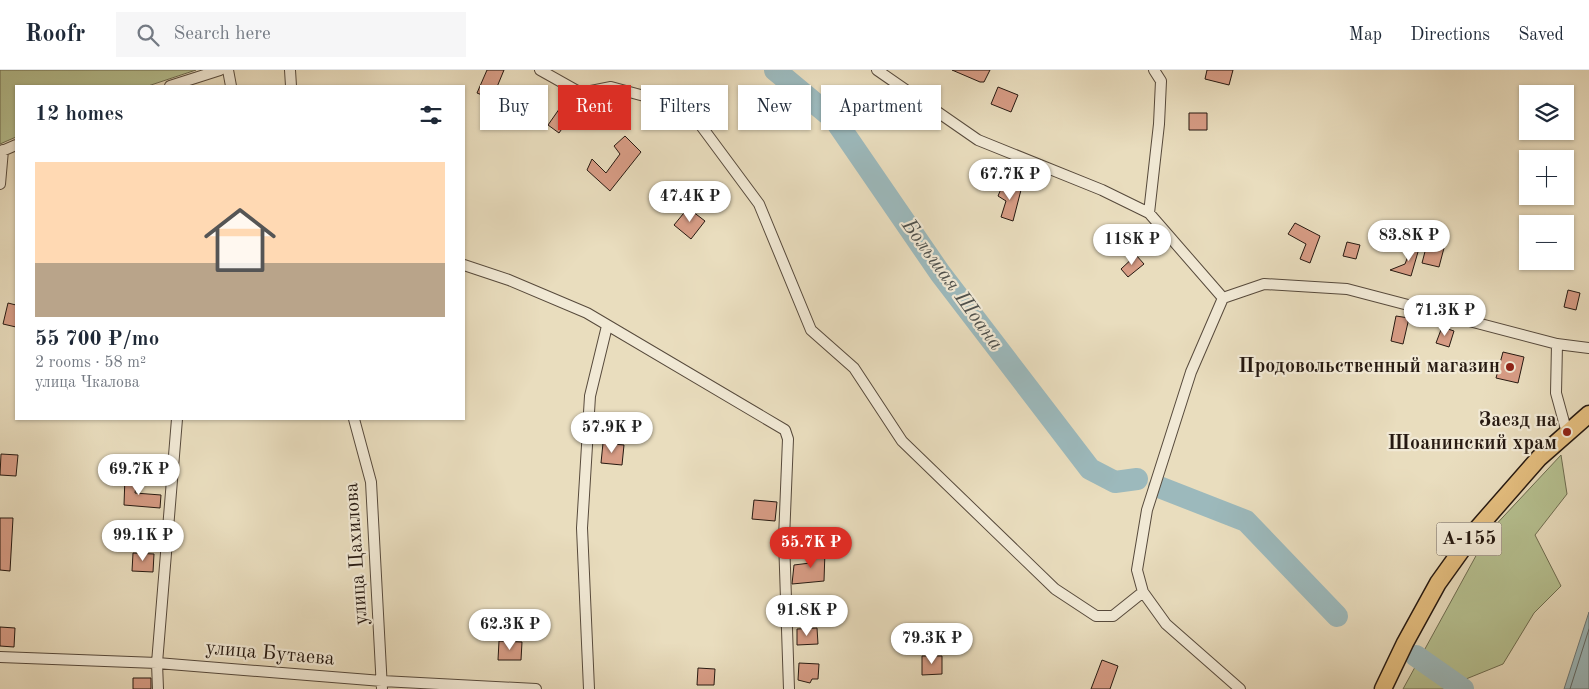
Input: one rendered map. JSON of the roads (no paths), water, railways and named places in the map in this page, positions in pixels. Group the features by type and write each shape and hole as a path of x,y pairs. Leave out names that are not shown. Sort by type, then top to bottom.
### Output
{"main road":[{"name":"А-155","path":"1383,689 1404,643 1438,583 1471,537 1539,458 1589,414"}],"street":[{"path":"173,85 220,70"},
{"path":"228,70 231,85"},
{"path":"290,70 291,85"},
{"path":"540,70 581,93 610,87 670,102 699,123 759,204 811,330 854,368 902,441 1055,589 1096,616 1113,616 1143,592"},
{"path":"877,70 978,140 1102,190 1149,213 1223,298"},
{"path":"1149,213 1159,124 1161,81 1154,70"},
{"path":"0,184 1,151 15,145"},
{"path":"465,265 509,280 587,313 779,424 785,430 788,439 784,539 789,689"},
{"path":"1240,689 1166,624 1143,592 1136,570 1147,510 1191,372 1223,298 1264,284 1347,289 1557,344 1589,348"},
{"path":"589,689 582,528 590,396 607,326"},
{"path":"1557,344 1556,393 1567,433"},
{"path":"158,689 157,663 177,420"},
{"name":"улица Цахилова","path":"354,420 371,482 382,685"},
{"name":"улица Бутаева","path":"0,657 157,663 382,685 536,689"}],"water":[{"path":"1589,612 1589,689 1564,689"}],"waterway":[{"name":"Большая Шоана","path":"775,70 835,120 940,273 1090,469 1115,482 1137,479"},
{"path":"1159,487 1246,521 1337,616"},
{"path":"1416,656 1463,689"}],"place":[{"name":"Продовольственный магазин","path":"1510,367"},
{"name":"Заезд на Шоанинский храм","path":"1567,432"}]}
